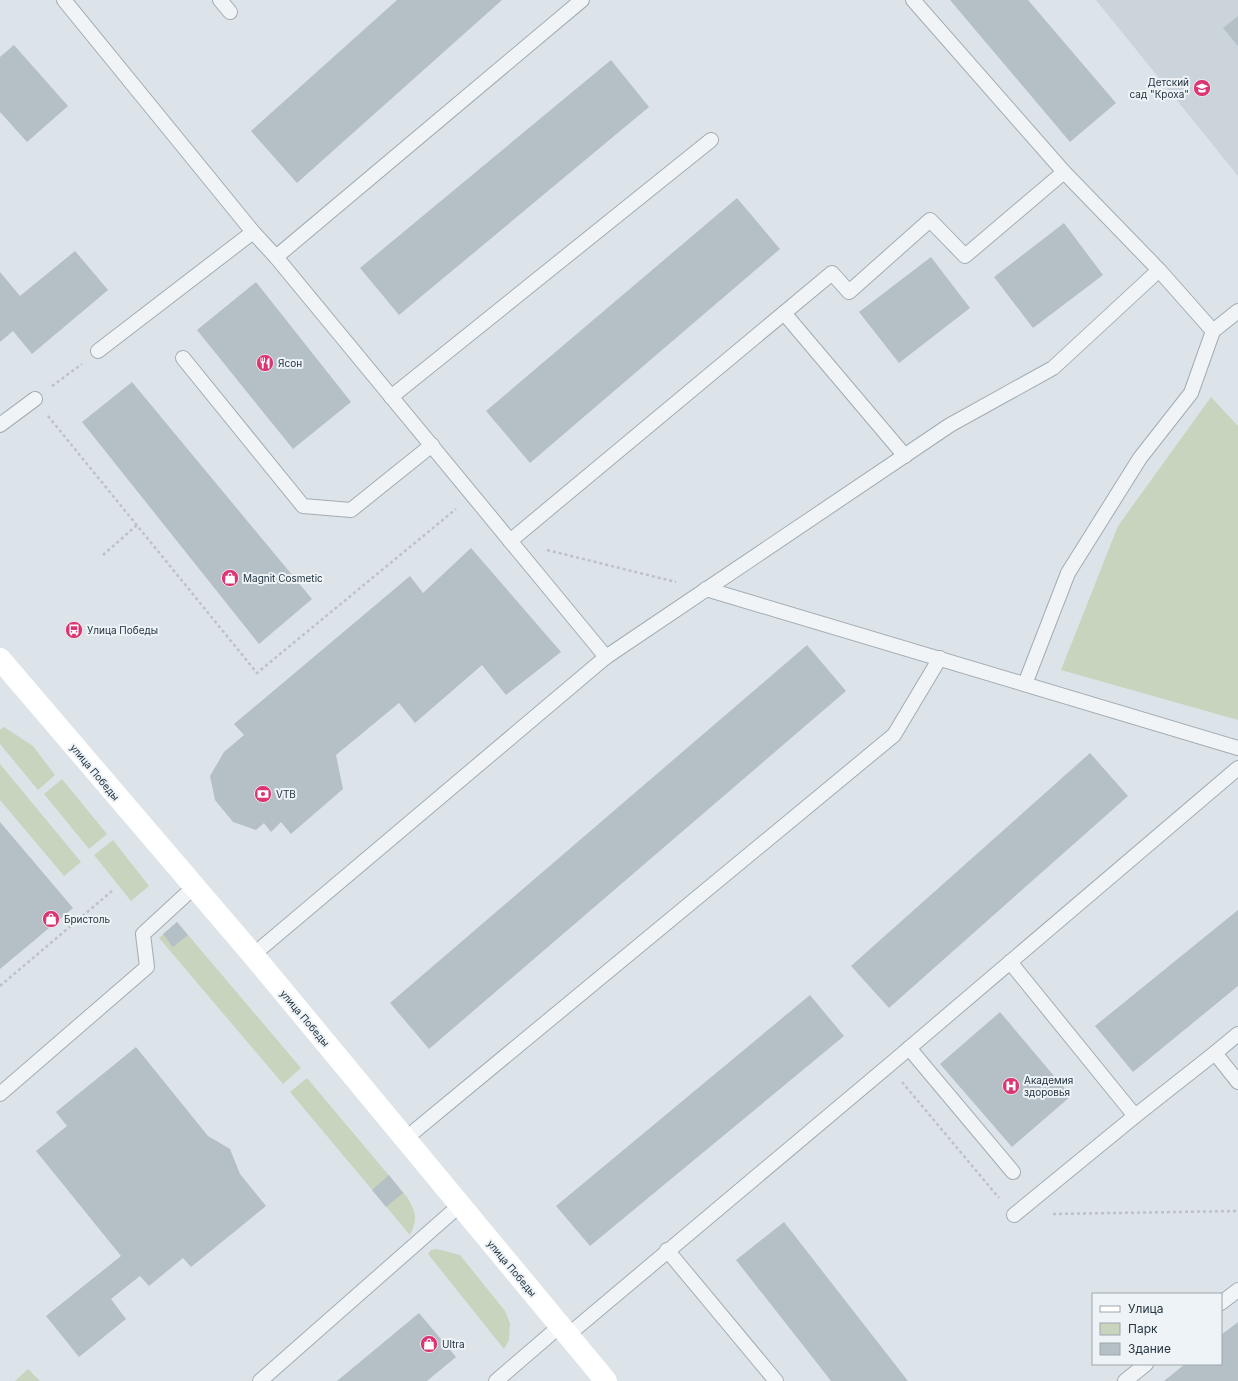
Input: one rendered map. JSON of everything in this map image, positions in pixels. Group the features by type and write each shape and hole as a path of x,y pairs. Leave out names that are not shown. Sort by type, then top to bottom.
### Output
{"main road":[{"name":"улица Победы","path":"0,659 194,888 253,955 606,1381"}],"lane":[{"path":"64,0 253,232 276,257 606,657"},
{"path":"220,0 230,12"},
{"path":"276,257 582,0"},
{"path":"914,0 1064,172 1159,270 1213,331"},
{"path":"391,397 711,140"},
{"path":"510,541 832,273 848,292 930,220 965,256 1064,172"},
{"path":"98,351 253,232"},
{"path":"253,955 606,657 950,425 1053,368 1159,270"},
{"path":"1025,684 1068,573 1140,458 1191,393 1213,331 1238,311"},
{"path":"784,313 905,456"},
{"path":"183,358 303,506 351,510 432,445"},
{"path":"0,425 35,399"},
{"path":"706,589 1238,748"},
{"path":"405,1139 894,735 940,658"},
{"path":"496,1381 667,1250 910,1048 1238,768"},
{"path":"0,1094 147,967 144,934 194,888"},
{"path":"1010,962 1135,1116"},
{"path":"1014,1215 1238,1034"},
{"path":"910,1048 1014,1172"},
{"path":"1215,1053 1238,1082"},
{"path":"260,1381 460,1206"},
{"path":"667,1250 776,1381"},
{"path":"1222,1302 1238,1290"},
{"path":"1125,1381 1145,1365"}],"path":[{"path":"56,384 74,369"},
{"path":"35,399 257,673 472,495"},
{"path":"103,555 137,525"},
{"path":"510,541 706,589"},
{"path":"0,986 112,891"}],"shaded area":[{"name":"Детский сад \"Кроха\"","path":"1096,0 1238,0 1238,176"}],"green space":[{"path":"1211,397 1238,426 1238,720 1061,670 1118,526"},
{"path":"4,727 33,746 55,775 38,790 0,744 0,730"},
{"path":"0,764 81,862 64,876 0,800"},
{"path":"62,779 107,834 89,849 44,794"},
{"path":"113,840 149,886 131,901 94,855"},
{"path":"177,922 301,1068 283,1084 159,938"},
{"path":"307,1078 407,1197 415,1216 410,1235 290,1092"},
{"path":"437,1249 460,1255 505,1311 510,1323 509,1340 504,1349 428,1254 431,1250"},
{"path":"28,1369 40,1381 15,1381"}],"building":[{"path":"397,0 502,0 297,183 251,131"},
{"path":"950,0 1028,0 1116,103 1070,142"},
{"path":"1238,16 1238,46 1223,28"},
{"path":"14,45 68,106 27,142 0,112 0,57"},
{"path":"611,60 649,107 399,315 360,268"},
{"path":"737,198 780,249 530,463 486,411"},
{"path":"1064,223 1103,275 1033,328 994,277"},
{"path":"75,251 108,290 32,354 13,331 0,342 0,272 20,296"},
{"path":"931,257 970,308 899,363 859,312"},
{"path":"256,282 351,402 293,449 197,330"},
{"path":"132,382 312,599 259,644 82,422"},
{"path":"471,548 561,652 506,695 482,665 415,723 399,703 336,755 343,789 291,834 281,822 271,832 264,823 256,830 233,822 215,800 210,776 224,752 244,735 234,724 410,576 423,593"},
{"path":"807,645 846,691 429,1049 390,1003"},
{"path":"1090,753 1128,796 889,1008 851,966"},
{"path":"0,822 73,908 0,969"},
{"path":"1238,910 1238,986 1133,1072 1095,1026"},
{"path":"177,922 188,935 173,947 163,934"},
{"path":"810,995 844,1036 590,1246 556,1206"},
{"name":"Академия здоровья","path":"1000,1012 1071,1096 1012,1147 940,1064"},
{"path":"136,1047 208,1136 230,1149 240,1174 266,1206 191,1267 183,1258 149,1286 140,1276 111,1299 126,1319 79,1357 46,1316 121,1256 36,1151 67,1126 56,1112"},
{"path":"389,1175 403,1193 386,1207 372,1190"},
{"path":"784,1222 908,1381 831,1381 736,1260"},
{"path":"419,1313 456,1357 427,1381 337,1381"},
{"path":"1238,1322 1238,1381 1164,1381 1184,1365 1222,1365 1222,1334"}],"place":[{"name":"Детский сад \"Кроха\"","path":"1202,88"},
{"name":"Ясон","path":"265,363"},
{"name":"Magnit Cosmetic","path":"230,578"},
{"name":"Улица Победы","path":"74,630"},
{"name":"VTB","path":"263,794"},
{"name":"Бристоль","path":"51,919"},
{"name":"Академия здоровья","path":"1011,1086"},
{"name":"Ultra","path":"429,1344"}]}
